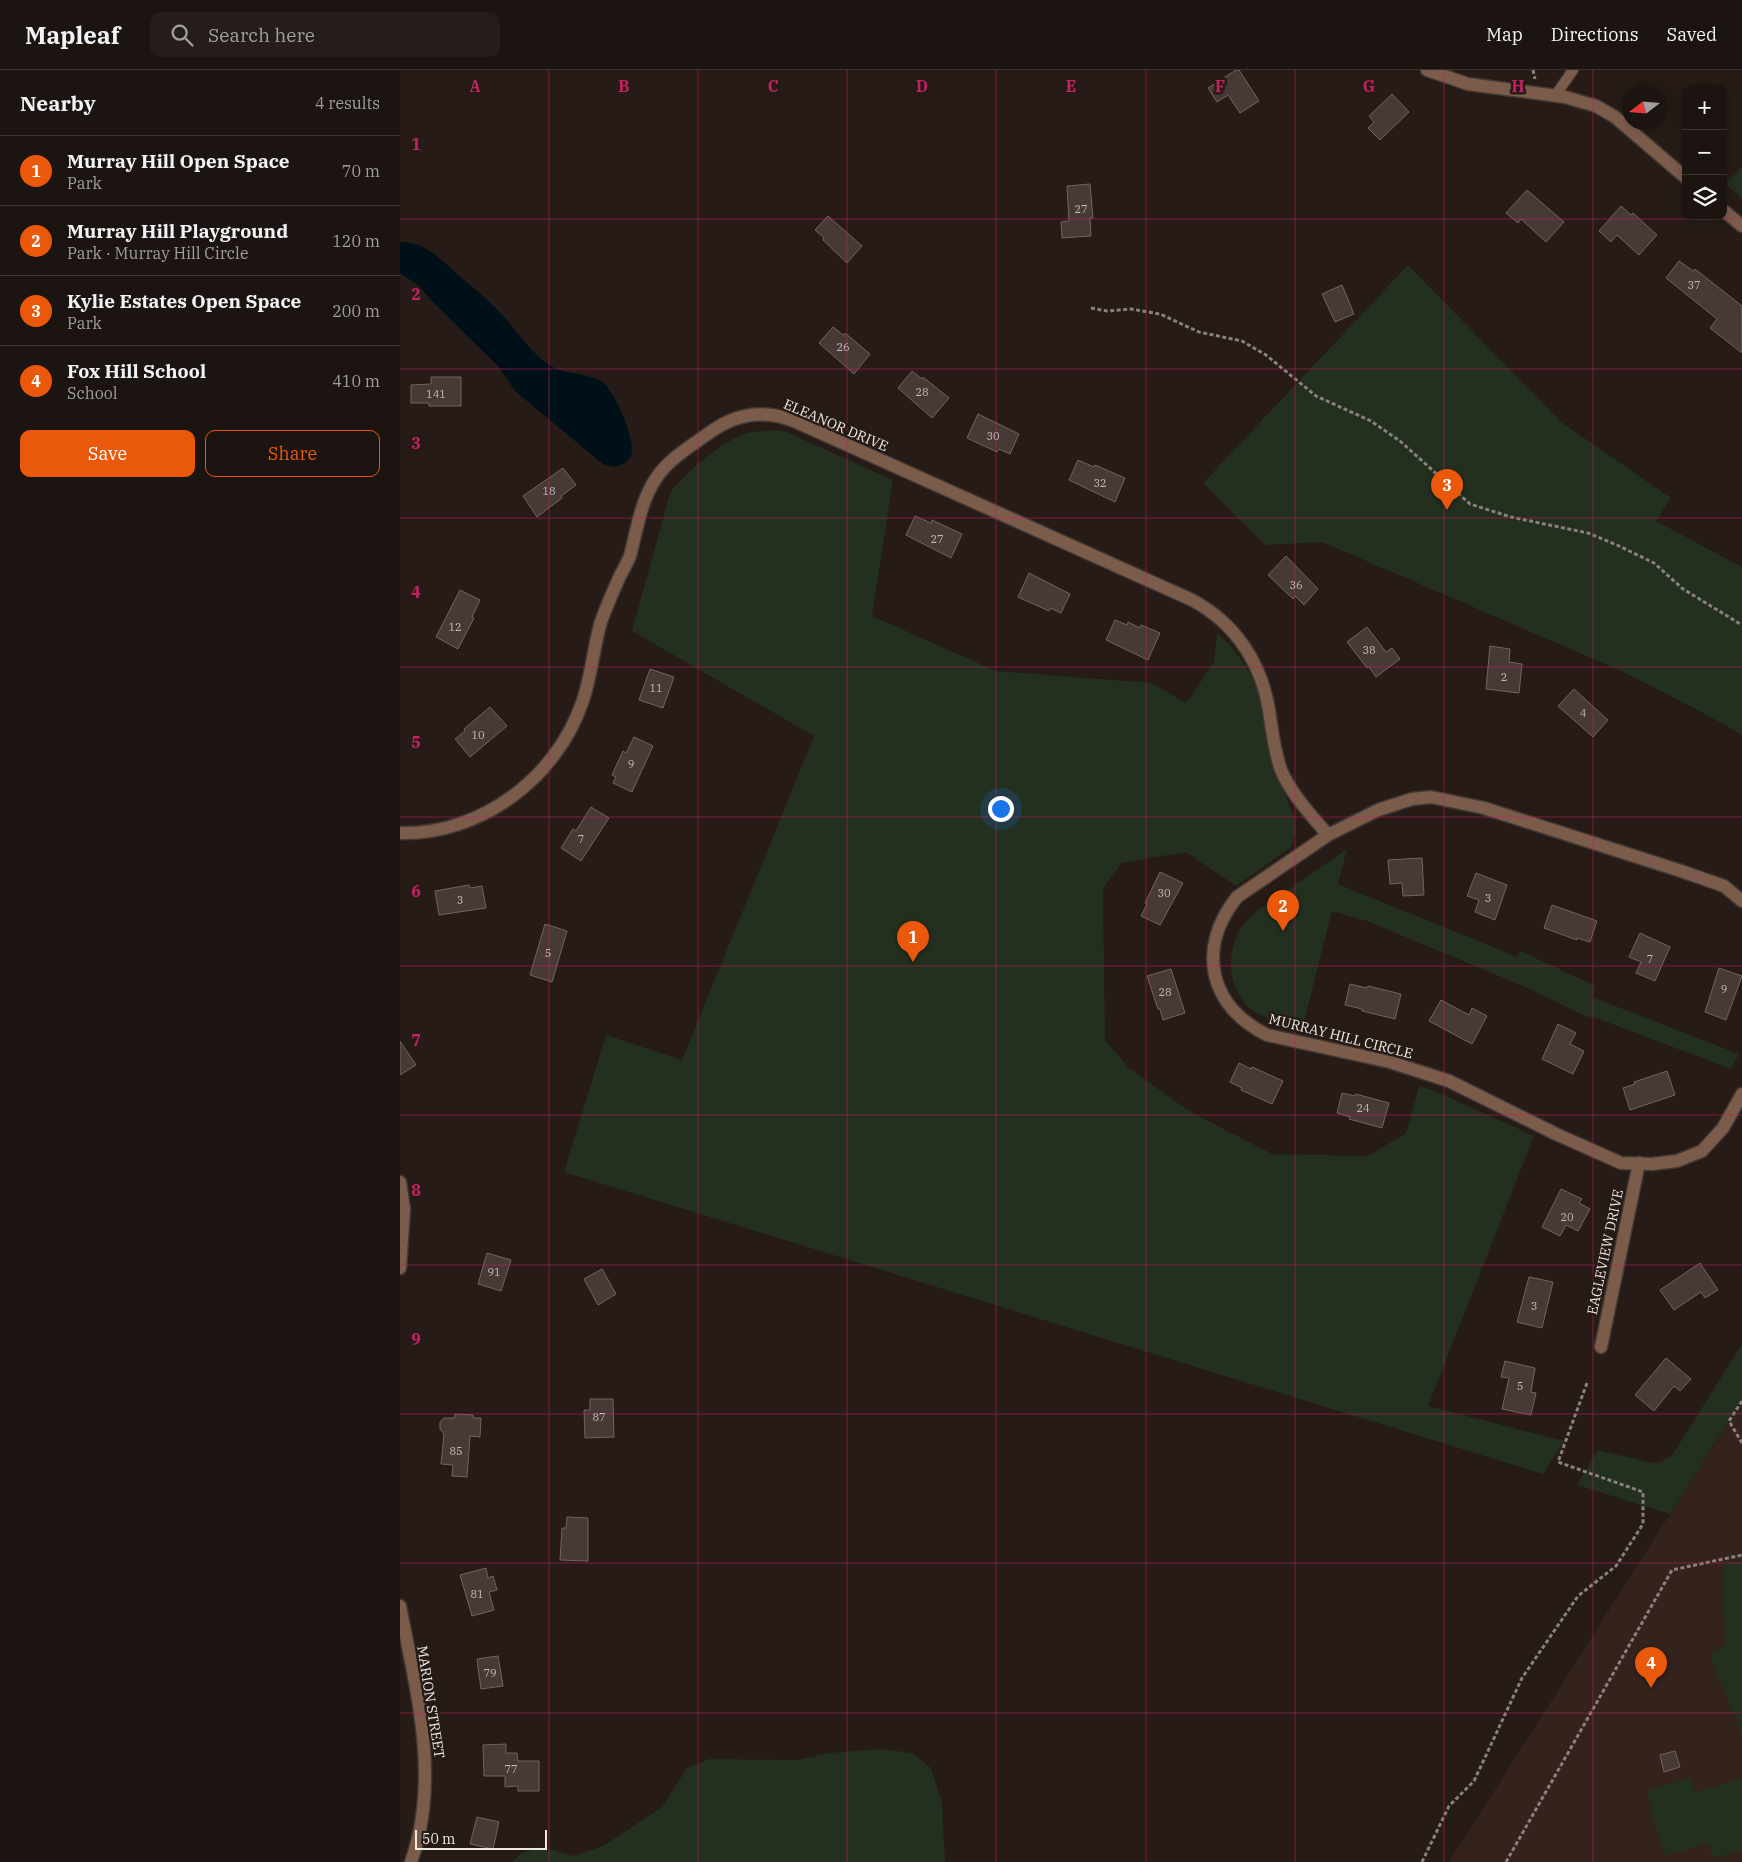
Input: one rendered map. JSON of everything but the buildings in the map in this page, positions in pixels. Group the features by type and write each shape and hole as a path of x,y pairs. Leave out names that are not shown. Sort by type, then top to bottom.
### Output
{"street":[{"path":"1427,70 1468,84 1586,102 1615,117 1683,175"},
{"path":"1727,213 1742,226"},
{"name":"ELEANOR DRIVE","path":"400,833 429,831 449,827 486,812 520,791 549,763 572,730 583,702 600,625 629,558 652,484 661,471 673,460 723,424 743,416 764,414 794,421 1192,600 1215,614 1235,633 1252,659 1264,690 1273,742 1282,772 1296,796 1328,835"},
{"name":"MURRAY HILL CIRCLE","path":"1742,901 1724,886 1484,808 1431,797 1412,799 1378,810 1328,835 1237,897 1226,910 1219,925 1214,941 1213,958 1220,990 1228,1005 1239,1018 1253,1028 1267,1035 1390,1062 1449,1081 1556,1134 1621,1163 1652,1164 1677,1161 1702,1151 1723,1128 1742,1094"},
{"name":"EAGLEVIEW DRIVE","path":"1601,1347 1639,1164"},
{"path":"400,1182 404,1209 400,1268"},
{"name":"MARION STREET","path":"400,1606 420,1712 426,1766 424,1815 411,1862"}],"lane":[{"path":"1555,96 1573,70"}],"path":[{"path":"1091,308 1107,311 1132,310 1160,314 1199,332 1242,341 1266,354 1316,396 1371,421 1400,441 1470,504 1511,518 1588,533 1617,545 1654,563 1683,589 1742,625"},
{"path":"1422,1862 1449,1806 1474,1781 1522,1678 1578,1596 1616,1566 1642,1524 1643,1492 1558,1462 1588,1383"},
{"path":"1742,1400 1729,1421 1742,1443"},
{"path":"1506,1862 1672,1570 1742,1555"}],"shaded area":[{"path":"400,242 417,245 432,252 495,307 518,335 548,365 601,381 618,404 628,428 632,449 628,460 616,467 604,465 515,391 499,367 419,286 400,273"},
{"path":"1742,1401 1742,1862 1449,1862 1670,1514"}],"green space":[{"path":"1742,167 1742,199 1727,186 1727,182"},
{"path":"1408,265 1561,422 1671,498 1656,521 1742,567 1742,735 1696,709 1617,669 1322,542 1265,545 1203,483"},
{"path":"772,430 784,431 893,480 872,616 996,671 1152,683 1186,703 1214,662 1217,633 1230,645 1245,665 1253,679 1262,703 1272,762 1295,820 1295,834 1291,847 1236,886 1186,852 1121,863 1103,889 1105,1040 1129,1068 1189,1111 1272,1154 1368,1156 1406,1133 1419,1086 1435,1091 1534,1136 1428,1406 1564,1441 1543,1474 564,1172 606,1035 682,1060 814,736 632,631 670,493 693,468 725,444 744,434"},
{"path":"1347,849 1338,884 1517,957 1520,951 1596,986 1592,997 1739,1054 1731,1069 1599,1019 1585,1016 1530,989 1367,921 1332,911 1304,1022 1269,1018 1254,1011 1239,994 1231,973 1232,949 1239,931 1254,913"},
{"path":"1742,1344 1742,1400 1670,1514 1577,1485 1598,1450 1652,1463 1661,1462 1673,1454"},
{"path":"1742,1563 1742,1736 1710,1656 1725,1644 1723,1564"},
{"path":"880,1749 912,1753 931,1768 942,1802 945,1862 512,1862 520,1854 543,1847 573,1856 603,1846 662,1807 687,1768 709,1759 797,1760 829,1753"},
{"path":"1691,1778 1695,1792 1742,1779 1742,1850 1713,1858 1708,1843 1664,1856 1646,1791"}],"place":[{"name":"Kylie Estates Open Space","path":"1447,510"},
{"name":"Murray Hill Playground","path":"1283,931"},
{"name":"Murray Hill Open Space","path":"913,962"},
{"name":"Fox Hill School","path":"1651,1688"}]}
